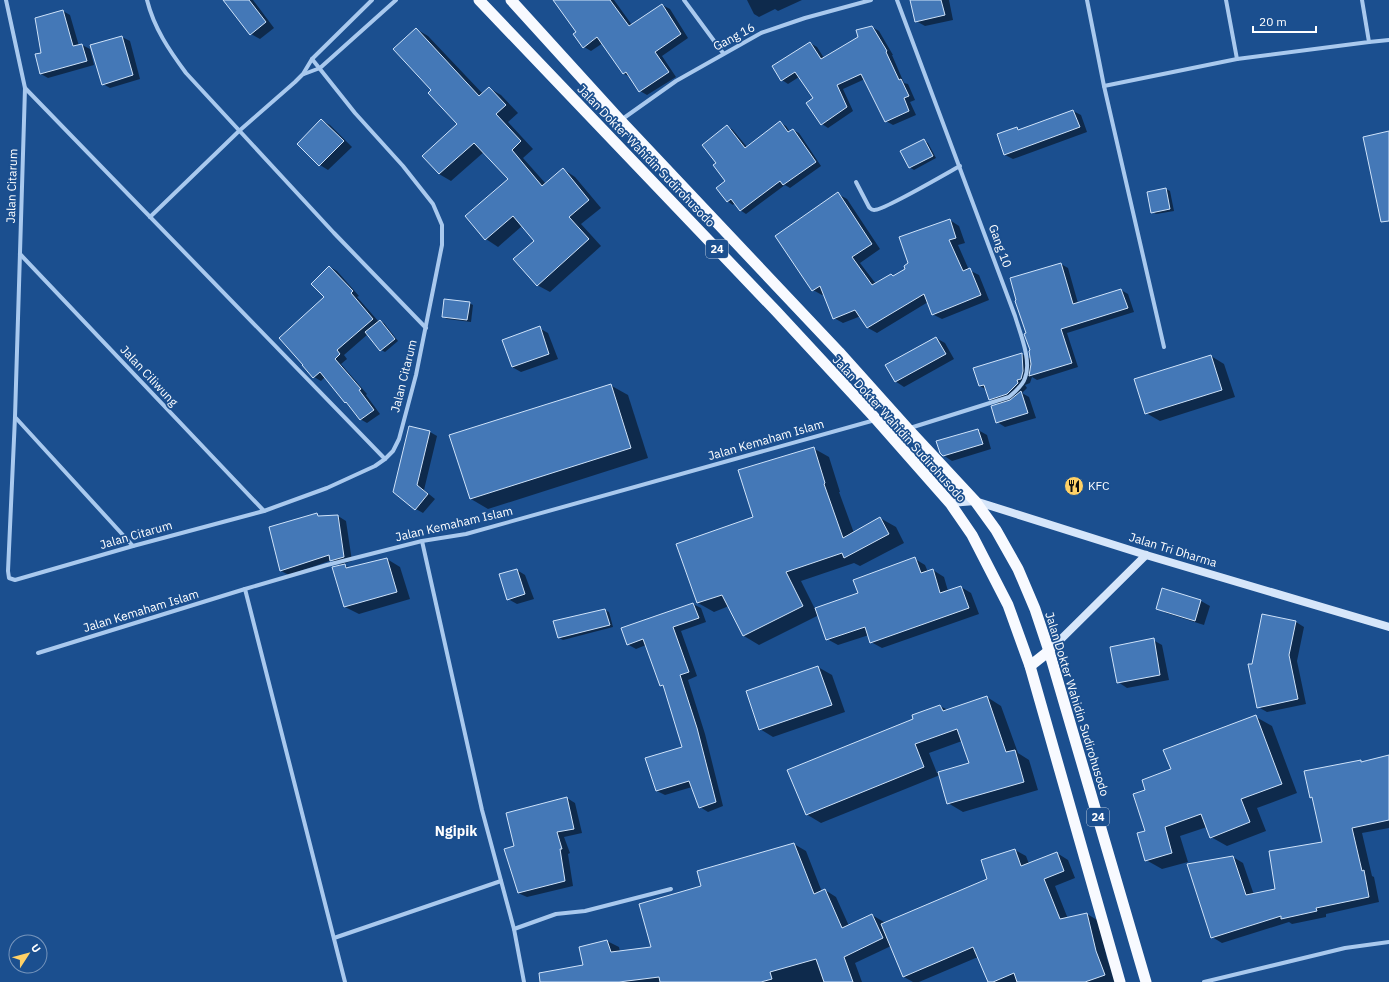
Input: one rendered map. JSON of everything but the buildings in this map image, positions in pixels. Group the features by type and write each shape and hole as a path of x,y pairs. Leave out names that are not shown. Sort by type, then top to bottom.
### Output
{"highway":[{"name":"Jalan Dokter Wahidin Sudirohusodo","path":"479,0 776,311 876,419 950,503 972,535 1008,605 1030,666 1120,982"},
{"name":"Jalan Dokter Wahidin Sudirohusodo","path":"511,0 620,120 839,352 908,429 975,500 996,530 1018,569 1035,609 1049,651 1146,982"},
{"path":"1030,666 1049,651"}],"main road":[{"name":"Jalan Tri Dharma","path":"950,503 975,500 1146,555 1389,627"},
{"path":"1049,651 1146,555"}],"street":[{"name":"Jalan Citarum","path":"6,0 25,88 15,417 8,570 9,578 18,580 133,546 264,511 327,488 375,466 385,459 393,450 399,439 416,375 442,245 442,225 433,204 403,166 355,112 312,59"},
{"path":"146,0 157,31 186,73 334,233 426,328"},
{"path":"150,217 239,131 304,74 312,59 372,0"},
{"path":"304,74 320,68 396,0"},
{"path":"684,0 723,53"},
{"name":"Gang 16","path":"620,120 676,81 723,53 761,33 818,14 871,0"},
{"name":"Gang 10","path":"897,0 1015,316 1027,360 1025,378 1016,392 1009,397 908,429"},
{"path":"1087,0 1104,86 1164,347"},
{"path":"1226,0 1238,59"},
{"path":"1362,0 1369,42"},
{"path":"1104,86 1238,59 1389,40"},
{"path":"25,88 385,459"},
{"path":"856,182 869,207 872,210 875,210 888,206 960,166"},
{"name":"Jalan Ciliwung","path":"20,254 264,511"},
{"path":"15,417 133,546"},
{"name":"Jalan Kemaham Islam","path":"38,653 327,565 422,541 466,534 876,419"},
{"path":"422,541 482,810 514,929 524,982"},
{"path":"245,589 345,982"},
{"path":"334,938 501,881"},
{"path":"514,929 556,914 585,911 671,889"},
{"path":"1204,982 1345,948 1389,942"}],"place":[{"name":"KFC","path":"1074,486"}],"district":[{"name":"Ngipik","path":"456,831"}]}
